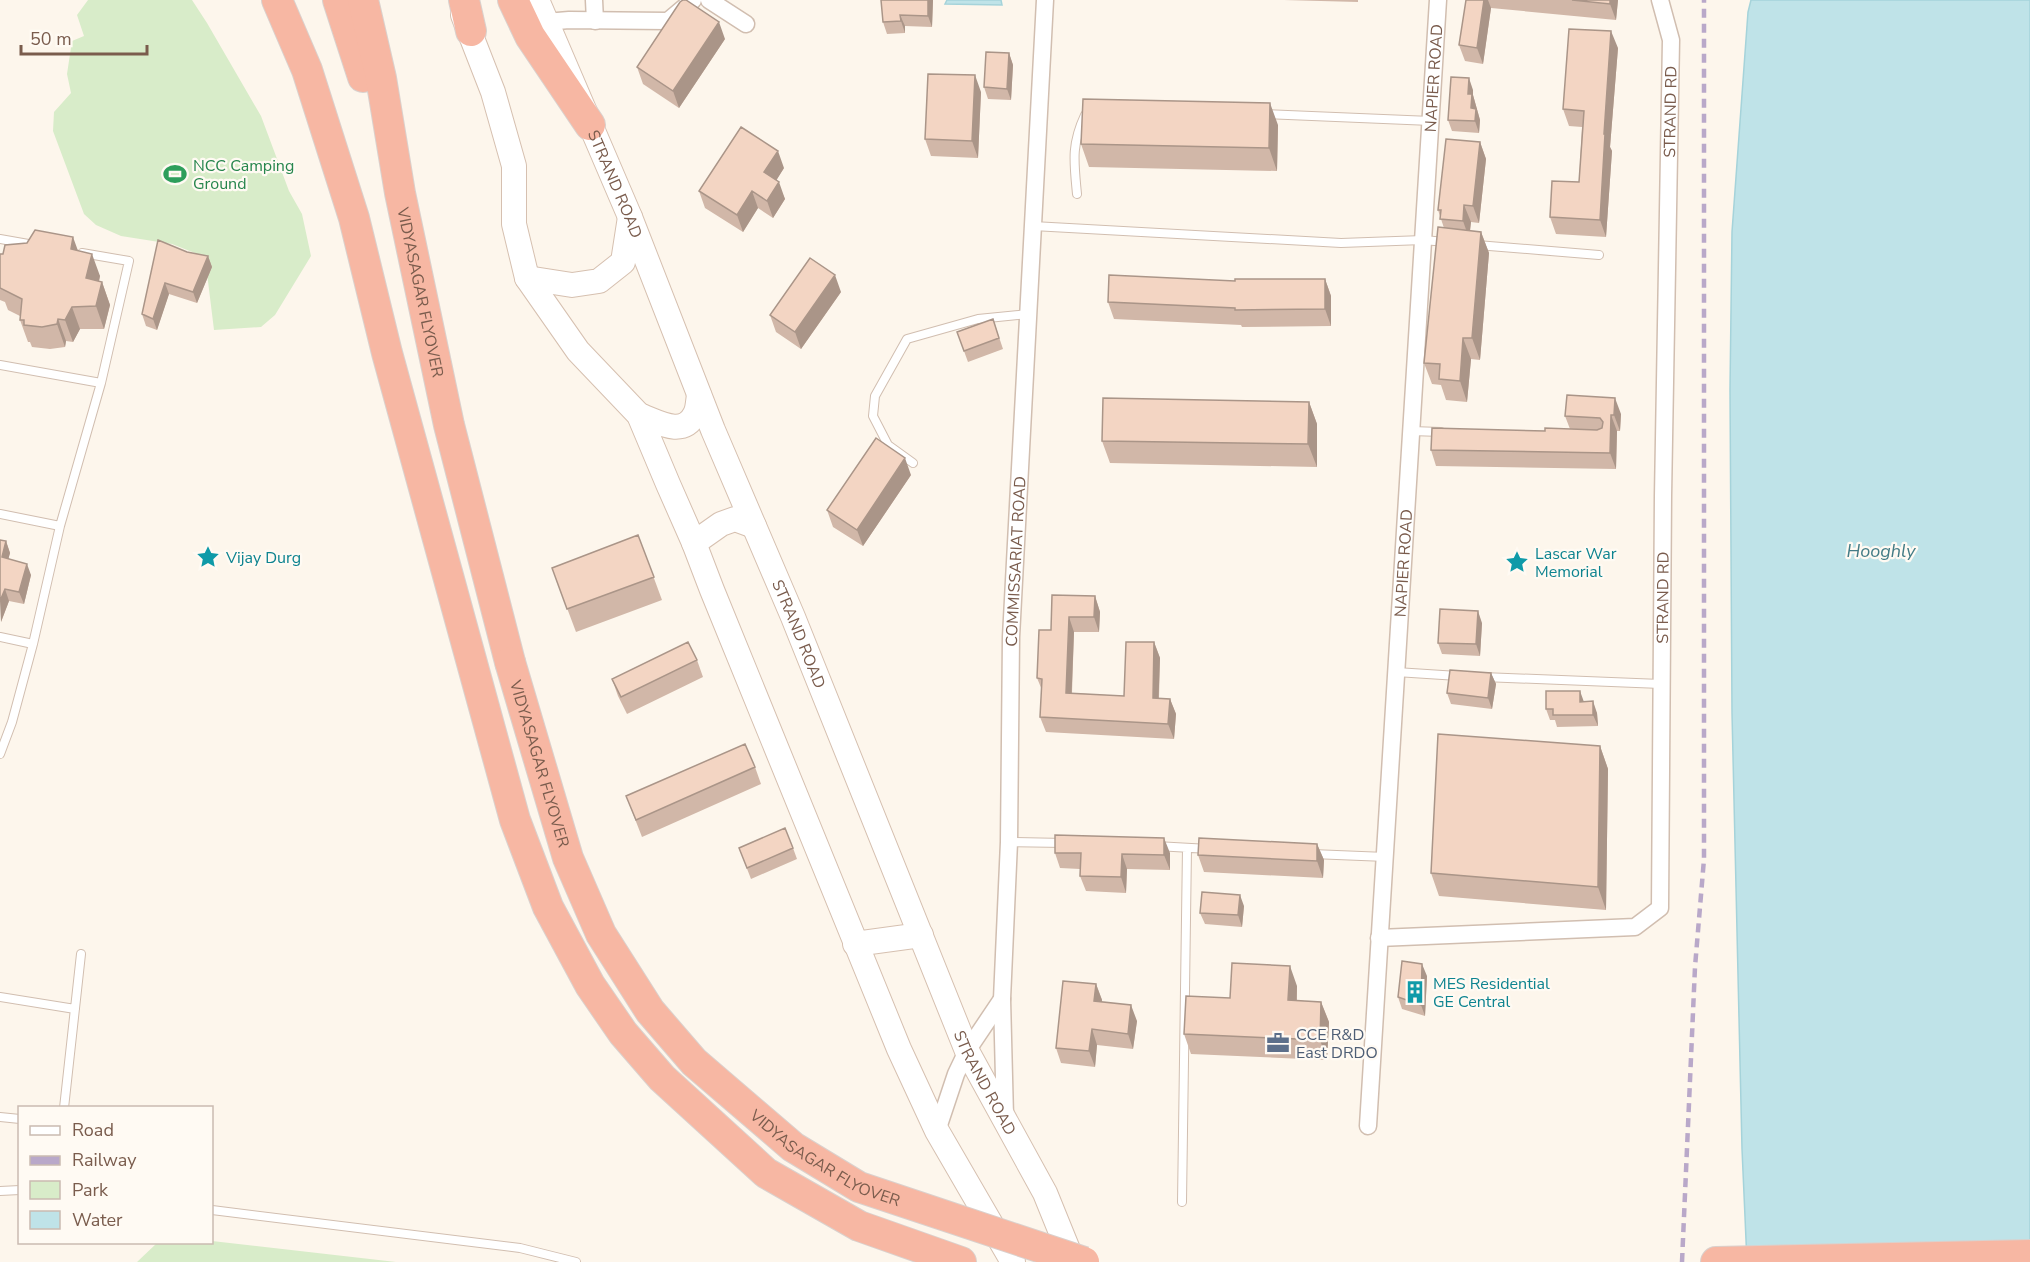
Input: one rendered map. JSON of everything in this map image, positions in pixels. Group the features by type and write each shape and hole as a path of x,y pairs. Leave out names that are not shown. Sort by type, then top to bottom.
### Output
{"highway":[{"path":"265,0 306,70"},
{"path":"277,0 306,70 354,218 387,353 515,820 548,907 590,985 623,1033 662,1078 766,1173 859,1226 961,1262"},
{"path":"338,0 400,194"},
{"name":"VIDYASAGAR FLYOVER","path":"363,0 381,78 400,194 449,425 510,662 564,846 601,934 650,1011 694,1062 793,1147 859,1187 1084,1262"},
{"path":"464,0 471,31"},
{"path":"513,0 530,36 590,125"},
{"path":"1716,1262 2030,1255"}],"main road":[{"path":"456,0 471,31 493,92 514,166 514,224 527,278 578,351 639,415 694,543 899,1049 937,1131 1013,1262"},
{"name":"STRAND ROAD","path":"537,0 630,218 699,395 793,617 967,1051 1045,1193 1073,1262"},
{"path":"527,278 572,285 599,281 623,262 630,218"},
{"path":"639,415 675,428 684,426 695,414 699,395"},
{"path":"694,543 721,524 735,519 754,526"},
{"path":"855,944 921,934"}],"street":[{"path":"594,0 594,21"},
{"path":"709,0 746,24"},
{"name":"COMMISSARIAT ROAD","path":"1005,1122 1002,999 1009,842 1011,637 1045,0"},
{"name":"NAPIER ROAD","path":"1368,1126 1438,0"},
{"name":"STRAND RD","path":"1379,938 1635,927 1660,908 1661,684 1671,40 1660,0"},
{"path":"546,22 668,21 690,1"},
{"path":"937,1131 956,1074 967,1051 1002,999"}],"lane":[{"path":"1077,194 1073,157 1077,133 1085,115 1096,112"},
{"path":"1257,114 1431,121"},
{"path":"1033,226 1341,243 1423,240 1458,243"},
{"path":"0,239 47,247"},
{"path":"1470,244 1599,255"},
{"path":"0,754 4,732 33,644 60,526 101,383 129,261 70,251"},
{"path":"913,463 888,446 873,416 875,396 907,339 978,319 1028,314"},
{"path":"0,365 101,383"},
{"path":"1411,431 1445,433"},
{"path":"0,514 60,526"},
{"path":"0,637 33,644"},
{"path":"1396,672 1467,676"},
{"path":"1479,676 1661,684"},
{"path":"1009,842 1079,844"},
{"path":"1149,846 1222,850"},
{"path":"1182,1202 1187,848"},
{"path":"1304,853 1386,857"},
{"path":"64,1106 81,954"},
{"path":"0,997 75,1010"},
{"path":"0,1117 18,1119"},
{"path":"0,1191 18,1190"},
{"path":"213,1210 520,1248 576,1262"}],"green space":[{"name":"NCC Camping Ground","path":"88,0 192,0 261,116 289,191 302,214 311,256 275,315 261,327 214,330 205,257 172,244 121,236 96,225 84,214 53,131 54,112 71,93 67,74 72,41 84,36 77,15"},
{"path":"213,1241 396,1262 137,1262 156,1244 213,1244"}],"water":[{"path":"947,0 1001,0 1002,5 945,4"},
{"name":"Hooghly","path":"1751,0 2030,0 2030,1262 1747,1262 1742,1149 1732,713 1730,389 1732,232 1748,12"}],"building":[{"path":"683,0 719,22 673,91 637,67"},
{"path":"881,0 928,0 928,16 900,15 901,21 883,22"},
{"path":"1466,0 1484,0 1477,48 1459,45"},
{"path":"1572,0 1610,0 1610,4"},
{"path":"1569,29 1611,31 1600,220 1550,217 1552,181 1579,182 1584,111 1563,109"},
{"path":"986,52 1009,53 1007,89 984,87"},
{"path":"928,74 975,75 972,141 925,139"},
{"path":"1451,77 1469,78 1468,94 1472,94 1471,108 1476,109 1475,121 1448,120"},
{"path":"1083,99 1270,103 1269,148 1081,144"},
{"path":"741,127 778,151 764,172 779,182 767,201 752,191 737,215 699,191"},
{"path":"1446,139 1480,142 1473,206 1464,205 1463,221 1440,219 1441,210 1438,210"},
{"path":"1438,227 1481,232 1472,338 1463,338 1460,381 1439,379 1440,364 1424,363"},
{"path":"35,230 73,237 71,249 92,254 86,278 102,282 96,306 72,307 65,320 58,319 57,324 42,327 24,325 24,320 20,320 22,299 0,288 0,254 3,254 5,245 27,243"},
{"path":"158,240 187,252 208,256 193,292 165,283 153,319 142,314"},
{"path":"810,258 835,275 795,332 770,315"},
{"path":"1109,275 1235,281 1235,279 1325,279 1325,309 1235,310 1235,308 1108,302"},
{"path":"993,319 999,338 964,351 957,332"},
{"path":"1567,395 1615,398 1614,415 1611,415 1610,453 1431,450 1432,428 1545,431 1545,428 1597,430 1602,428 1603,422 1600,418 1565,416"},
{"path":"1103,398 1309,402 1308,444 1102,441"},
{"path":"876,438 905,458 857,530 827,510"},
{"path":"638,535 654,577 567,609 552,568"},
{"path":"0,540 6,541 2,557 27,564 19,592 5,589 0,601"},
{"path":"1052,595 1095,596 1094,617 1069,617 1066,693 1124,696 1126,642 1154,642 1153,698 1170,699 1168,724 1040,717 1042,679 1037,678 1039,630 1051,630"},
{"path":"1440,609 1478,611 1476,644 1438,643"},
{"path":"688,642 697,660 621,697 612,679"},
{"path":"1450,670 1491,673 1488,698 1447,693"},
{"path":"1546,691 1580,691 1580,702 1593,701 1593,715 1553,715 1553,709 1546,709"},
{"path":"1438,734 1600,746 1598,887 1431,873"},
{"path":"745,744 755,767 636,820 626,796"},
{"path":"785,828 793,848 747,868 739,848"},
{"path":"1055,835 1164,838 1164,855 1122,854 1121,877 1080,876 1081,853 1055,853"},
{"path":"1199,838 1317,844 1317,861 1198,855"},
{"path":"1202,892 1240,895 1238,915 1200,913"},
{"path":"1402,961 1422,964 1421,1005 1398,997"},
{"path":"1232,963 1290,966 1288,1000 1321,1002 1320,1040 1184,1034 1186,996 1230,998"},
{"path":"1063,981 1096,984 1094,1001 1131,1005 1128,1034 1092,1029 1089,1051 1056,1048"}],"railway":[{"path":"1682,1262 1695,967 1704,859 1704,0"}],"place":[{"name":"NCC Camping Ground","path":"175,174"},
{"name":"Vijay Durg","path":"208,557"},
{"name":"Lascar War Memorial","path":"1517,562"},
{"name":"MES Residential GE Central","path":"1415,992"},
{"name":"CCE R&D East DRDO","path":"1278,1043"}]}
